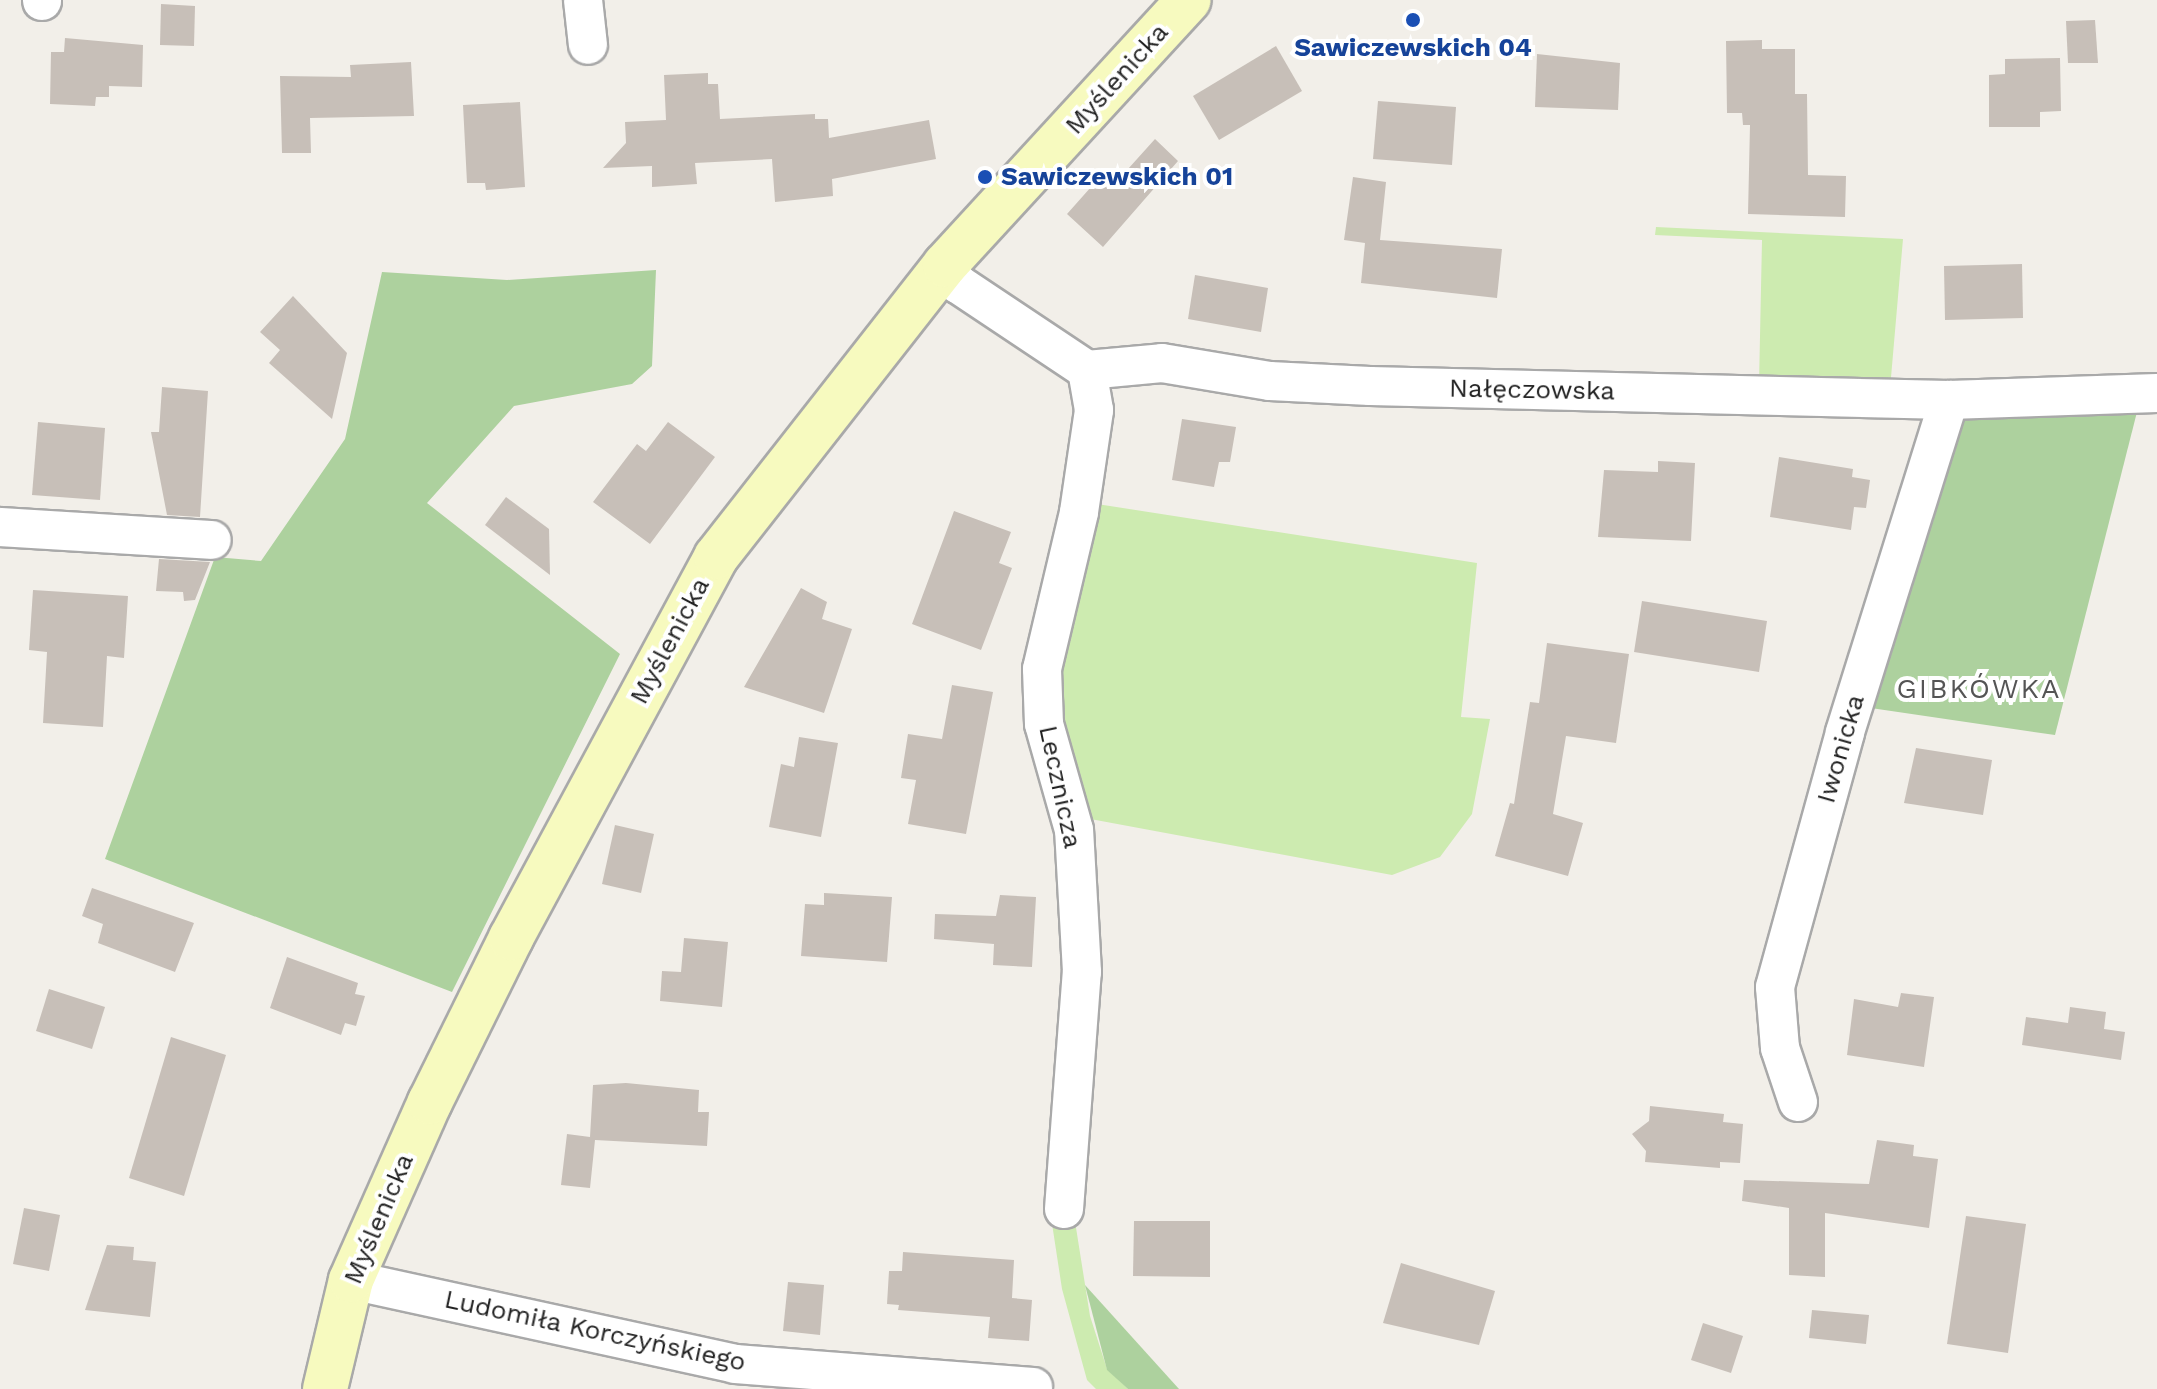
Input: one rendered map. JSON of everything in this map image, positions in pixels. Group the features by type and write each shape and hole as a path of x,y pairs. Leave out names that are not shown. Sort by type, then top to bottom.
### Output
{"street":[{"path":"583,0 588,45"},
{"name":"Myślenicka","path":"325,1389 351,1280 511,938 716,557 945,265 1189,0"},
{"path":"945,265 958,284 1087,370"},
{"name":"Nałęczowska","path":"1087,370 1162,363 1270,381 1370,386 1949,400 2157,393"},
{"name":"Lecznicza","path":"1064,1209 1082,972 1074,830 1044,724 1042,669 1081,498 1094,410 1087,370"},
{"name":"Iwonicka","path":"1798,1102 1780,1048 1775,987 1845,732 1949,400"},
{"path":"0,527 212,540"},
{"name":"Ludomiła Korczyńskiego","path":"351,1280 735,1364 1033,1387"}],"green space":[{"path":"1656,227 1903,239 1890,389 1759,385 1762,240 1655,235"},
{"path":"656,270 652,366 632,384 514,406 427,503 620,654 452,992 105,859 215,557 261,561 345,439 382,272 507,280"},
{"path":"2138,408 2055,735 1864,707 1965,413"},
{"path":"1097,504 1477,563 1461,717 1490,719 1472,814 1440,857 1392,875 1085,818 1068,761 1055,676"},
{"path":"1074,1215 1090,1316 1107,1369 1128,1389 1096,1389 1087,1380 1062,1289 1051,1217"},
{"path":"1085,1285 1179,1389 1128,1389 1107,1370"}],"building":[{"path":"161,4 195,6 194,46 160,45"},
{"path":"2095,20 2098,63 2068,63 2066,21"},
{"path":"65,38 143,45 142,87 109,86 109,97 96,97 95,106 50,104 51,52 64,52"},
{"path":"1762,40 1762,49 1795,49 1795,94 1807,94 1808,175 1846,176 1845,217 1748,214 1750,125 1743,125 1742,113 1727,113 1726,41"},
{"path":"1276,46 1302,91 1219,140 1193,96"},
{"path":"1537,54 1620,63 1618,110 1535,107"},
{"path":"2060,58 2061,111 2040,112 2040,127 1989,127 1989,75 2005,74 2005,59"},
{"path":"411,62 414,116 310,118 311,153 282,153 280,76 351,77 350,65"},
{"path":"708,73 708,84 718,84 720,119 815,114 815,119 828,119 829,138 929,120 936,159 832,179 833,196 775,202 772,159 695,163 697,184 652,187 652,166 603,168 626,143 625,122 666,120 664,75"},
{"path":"1378,101 1456,107 1452,165 1373,159"},
{"path":"520,102 525,187 486,190 485,183 467,183 463,105"},
{"path":"1155,139 1178,161 1103,247 1067,214 1107,169 1119,179"},
{"path":"1353,177 1386,182 1380,240 1502,249 1497,298 1361,283 1365,243 1344,240"},
{"path":"2022,264 2023,318 1945,320 1944,266"},
{"path":"1195,275 1268,288 1261,332 1188,319"},
{"path":"293,296 347,353 332,419 269,363 280,350 260,332"},
{"path":"162,387 208,391 200,517 167,515 151,432 159,432"},
{"path":"1182,419 1236,427 1230,462 1219,462 1214,487 1172,480"},
{"path":"38,422 105,428 100,500 32,495"},
{"path":"668,422 715,457 650,544 593,502 637,444 646,451"},
{"path":"1779,457 1853,469 1852,477 1870,480 1866,508 1854,507 1851,530 1770,517"},
{"path":"1658,461 1695,463 1691,541 1598,537 1604,470 1658,472"},
{"path":"506,497 549,529 550,575 485,525"},
{"path":"954,511 1011,532 999,563 1012,568 981,650 912,624"},
{"path":"159,559 210,562 195,600 184,601 183,592 156,591"},
{"path":"801,588 827,602 822,619 852,629 824,713 744,687"},
{"path":"33,590 128,596 124,658 107,656 103,727 43,723 47,652 29,650"},
{"path":"1642,601 1767,621 1759,672 1634,652"},
{"path":"1547,643 1629,654 1616,743 1566,736 1553,814 1583,823 1568,876 1495,856 1510,803 1514,804 1530,702 1539,703"},
{"path":"952,685 993,692 966,834 908,824 916,780 901,778 908,734 942,739"},
{"path":"799,737 838,743 821,837 769,827 781,764 794,767"},
{"path":"1916,748 1992,760 1983,815 1904,803"},
{"path":"615,825 654,834 641,893 602,884"},
{"path":"92,888 194,923 175,972 98,943 103,924 82,916"},
{"path":"824,893 892,897 887,962 801,956 805,904 824,905"},
{"path":"1000,895 1036,897 1032,967 993,965 994,944 934,939 935,914 996,916"},
{"path":"684,938 728,942 722,1007 660,1001 662,971 681,972"},
{"path":"287,957 358,983 355,994 365,996 356,1026 345,1023 341,1035 270,1008"},
{"path":"49,989 105,1007 92,1049 36,1031"},
{"path":"1901,993 1934,997 1924,1067 1847,1055 1854,999 1898,1007"},
{"path":"2070,1007 2106,1012 2104,1029 2125,1032 2121,1060 2022,1045 2026,1017 2068,1023"},
{"path":"171,1037 226,1055 184,1196 129,1178"},
{"path":"626,1083 699,1090 698,1112 709,1112 707,1146 595,1140 590,1188 561,1185 567,1134 590,1137 593,1085"},
{"path":"1650,1106 1724,1114 1723,1122 1743,1124 1740,1163 1720,1162 1720,1168 1645,1162 1646,1151 1632,1134 1649,1121"},
{"path":"1877,1140 1914,1145 1913,1156 1938,1159 1929,1228 1825,1213 1825,1277 1789,1275 1789,1208 1742,1201 1744,1180 1869,1184"},
{"path":"24,1208 60,1215 49,1271 13,1264"},
{"path":"1966,1216 2026,1224 2008,1353 1947,1344"},
{"path":"1134,1221 1210,1221 1210,1277 1133,1276"},
{"path":"107,1245 134,1247 133,1260 156,1262 150,1317 85,1310"},
{"path":"903,1252 1014,1260 1012,1298 1032,1300 1029,1341 988,1338 990,1317 898,1310 899,1305 887,1304 889,1271 902,1271"},
{"path":"1401,1263 1495,1291 1479,1345 1383,1323"},
{"path":"788,1282 824,1285 820,1335 783,1331"},
{"path":"1812,1310 1869,1315 1866,1344 1809,1338"},
{"path":"1703,1323 1743,1336 1731,1373 1691,1360"}],"place":[{"name":"Sawiczewskich 04","path":"1413,20"},
{"name":"Sawiczewskich 01","path":"985,177"}],"district":[{"name":"GIBKÓWKA","path":"1979,689"}]}
